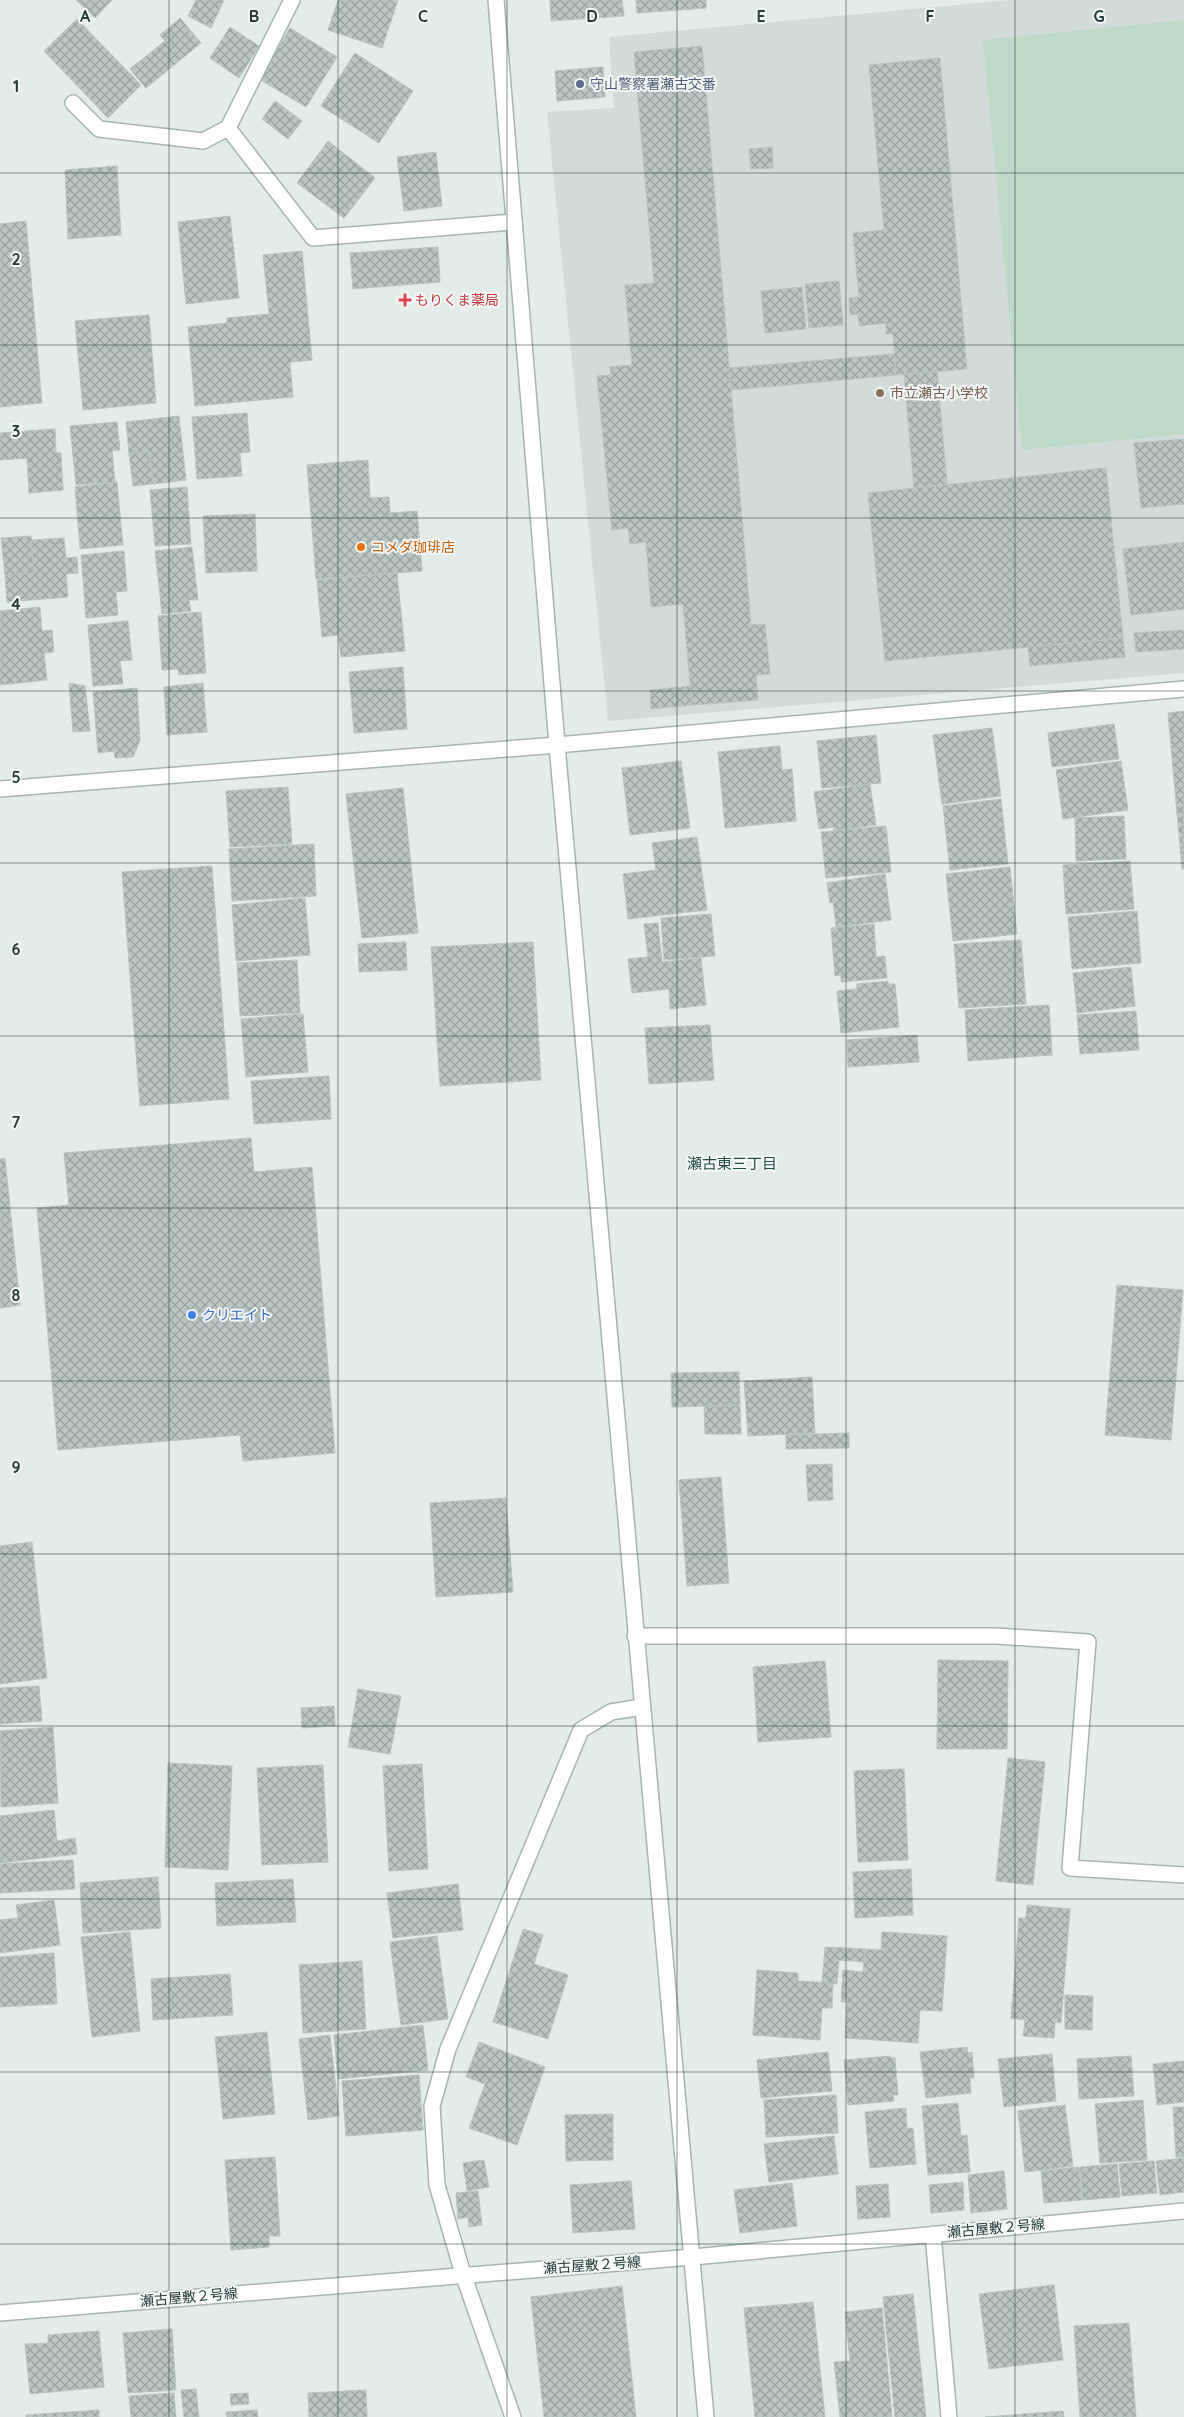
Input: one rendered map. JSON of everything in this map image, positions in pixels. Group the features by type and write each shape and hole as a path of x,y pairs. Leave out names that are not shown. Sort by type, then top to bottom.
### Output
{"street":[{"path":"73,103 99,129 203,141 228,128 292,0"},
{"path":"496,0 557,745 706,2417"},
{"path":"228,128 312,238 514,222"},
{"path":"0,789 557,745 1184,689"},
{"path":"636,1636 996,1636 1088,1642 1070,1868 1184,1875"},
{"path":"513,2417 463,2274 437,2185 432,2106 448,2049 581,1730 611,1712 642,1707"},
{"name":"瀬古屋敷２号線","path":"0,2313 463,2274 693,2257 1184,2211"},
{"path":"933,2234 949,2417"}],"shaded area":[{"name":"市立瀬古小学校","path":"1010,0 1184,0 1184,673 608,721 547,112 614,108 609,37"}],"green space":[{"path":"1184,20 1184,434 1022,450 983,40"}],"building":[{"path":"76,0 112,0 95,18"},
{"path":"196,0 224,0 211,28 188,16"},
{"path":"338,0 398,0 382,48 328,30"},
{"path":"550,0 622,0 624,16 551,21"},
{"path":"636,0 706,0 706,8 637,13"},
{"path":"180,18 201,43 146,88 130,69 165,41 160,35"},
{"path":"77,19 141,85 108,118 44,51"},
{"path":"230,27 259,46 239,78 210,58"},
{"path":"290,28 337,57 306,107 259,79"},
{"path":"702,46 751,625 765,624 770,674 756,675 758,700 692,705 683,604 651,607 646,542 630,544 628,528 612,530 597,376 611,375 610,367 632,365 625,285 654,283 634,52"},
{"path":"355,53 413,91 379,143 321,106"},
{"path":"940,58 967,369 896,375 893,334 886,334 886,323 859,326 858,314 850,315 849,298 859,297 853,233 884,230 869,65"},
{"name":"守山警察署瀬古交番","path":"603,67 605,97 557,101 555,71"},
{"path":"275,101 302,121 288,139 262,119"},
{"path":"328,141 375,178 344,218 297,183"},
{"path":"772,147 773,168 751,169 749,149"},
{"path":"436,152 442,206 404,211 397,157"},
{"path":"117,166 121,235 68,239 65,170"},
{"path":"230,216 239,298 186,304 178,222"},
{"path":"26,221 42,403 0,407 0,224"},
{"path":"438,247 440,282 353,289 350,253"},
{"path":"302,251 312,360 290,362 293,397 195,406 188,327 227,323 227,318 269,314 263,255"},
{"path":"839,281 843,325 809,328 805,284"},
{"path":"802,287 806,329 765,333 761,291"},
{"path":"149,315 156,403 83,410 75,321"},
{"path":"894,354 896,375 731,390 729,368"},
{"path":"937,371 947,484 914,488 904,374"},
{"path":"247,413 250,452 240,453 242,476 197,479 192,417"},
{"path":"179,416 186,480 153,484 149,451 129,454 126,422"},
{"path":"117,422 120,450 112,451 115,482 76,485 70,426"},
{"path":"55,429 56,453 61,453 63,490 29,493 27,458 0,460 0,433"},
{"path":"1184,439 1184,504 1141,508 1134,443"},
{"path":"149,451 153,484 133,486 129,454"},
{"path":"368,460 370,498 389,497 390,513 417,511 422,571 316,579 307,465"},
{"path":"1106,468 1123,638 885,661 868,493"},
{"path":"117,482 123,545 80,549 75,487"},
{"path":"187,487 191,544 155,546 150,490"},
{"path":"255,514 257,571 206,573 203,516"},
{"path":"31,536 34,573 5,575 1,538"},
{"path":"64,538 66,558 77,557 78,573 66,574 68,597 7,602 5,575 34,573 31,540"},
{"path":"1184,542 1184,609 1131,615 1123,549"},
{"path":"192,547 198,600 189,600 191,611 162,614 155,551"},
{"path":"124,551 127,591 116,592 118,615 86,618 81,555"},
{"path":"397,573 405,651 341,657 338,635 322,637 317,580"},
{"path":"40,607 42,631 52,630 54,652 44,653 47,680 0,685 0,611"},
{"path":"201,612 206,673 179,675 178,669 162,670 158,616"},
{"path":"128,621 132,660 120,661 123,684 93,686 88,625"},
{"path":"1184,630 1184,649 1136,652 1134,633"},
{"path":"1123,638 1125,657 1030,666 1028,647"},
{"path":"403,667 407,729 354,733 349,672"},
{"path":"69,683 85,686 90,731 73,732"},
{"path":"203,683 207,732 167,735 164,687"},
{"path":"690,686 692,705 651,709 650,690"},
{"path":"137,688 140,740 133,757 115,758 114,751 98,753 93,692"},
{"path":"1184,711 1184,869 1182,869 1168,713"},
{"path":"1114,724 1119,759 1052,767 1048,733"},
{"path":"992,728 1001,796 942,804 933,735"},
{"path":"876,735 881,783 822,788 817,741"},
{"path":"780,746 782,770 792,769 796,821 725,828 718,752"},
{"path":"681,761 690,828 630,835 622,768"},
{"path":"1121,761 1128,810 1063,819 1056,770"},
{"path":"870,784 876,825 834,831 834,827 819,829 814,792"},
{"path":"288,787 292,844 230,847 226,791"},
{"path":"403,788 418,933 362,938 346,794"},
{"path":"1001,799 1008,864 950,870 943,806"},
{"path":"1124,816 1126,859 1076,861 1075,818"},
{"path":"886,826 891,872 826,878 821,832"},
{"path":"697,837 707,910 628,919 623,874 656,870 652,843"},
{"path":"314,844 316,896 232,901 229,849"},
{"path":"1130,861 1134,909 1066,914 1063,865"},
{"path":"212,866 229,1099 140,1106 122,872"},
{"path":"1010,867 1017,934 953,941 946,874"},
{"path":"885,874 891,920 836,927 833,902 830,903 827,883"},
{"path":"305,898 310,955 236,961 232,905"},
{"path":"1137,911 1141,963 1072,969 1068,917"},
{"path":"711,914 715,956 664,960 661,918"},
{"path":"658,923 662,962 701,958 706,1005 670,1009 669,989 632,993 628,959 648,957 644,924"},
{"path":"874,924 876,957 885,956 887,978 841,982 841,975 835,976 831,928"},
{"path":"1021,940 1026,1004 959,1008 954,944"},
{"path":"406,942 407,970 359,972 358,944"},
{"path":"533,942 541,1080 440,1086 431,947"},
{"path":"297,960 300,1013 240,1016 237,963"},
{"path":"1131,967 1135,1006 1077,1013 1073,973"},
{"path":"888,981 888,984 895,984 899,1027 841,1033 837,991 857,989 857,984"},
{"path":"1049,1005 1052,1055 968,1061 965,1010"},
{"path":"1136,1011 1139,1050 1080,1054 1077,1015"},
{"path":"303,1014 308,1072 246,1077 241,1019"},
{"path":"710,1025 714,1080 649,1084 645,1028"},
{"path":"917,1035 919,1062 848,1067 847,1040"},
{"path":"329,1076 331,1119 254,1124 251,1081"},
{"path":"251,1138 254,1172 312,1167 335,1453 243,1461 240,1435 58,1450 37,1208 69,1205 64,1153"},
{"path":"5,1158 20,1305 0,1308 0,1159"},
{"path":"1117,1285 1183,1290 1171,1440 1105,1435"},
{"path":"739,1372 740,1405 672,1407 671,1373"},
{"path":"812,1377 815,1433 748,1436 744,1381"},
{"path":"740,1405 741,1434 705,1434 704,1406"},
{"path":"849,1433 849,1448 786,1449 786,1435"},
{"path":"832,1464 833,1500 808,1501 806,1465"},
{"path":"721,1477 729,1583 687,1586 679,1480"},
{"path":"506,1498 513,1592 436,1597 430,1503"},
{"path":"32,1542 47,1678 0,1684 0,1546"},
{"path":"938,1660 1008,1661 1007,1749 937,1749"},
{"path":"825,1661 831,1737 758,1742 753,1667"},
{"path":"39,1686 42,1721 0,1724 0,1688"},
{"path":"358,1689 401,1696 390,1754 348,1747"},
{"path":"334,1706 335,1726 302,1728 301,1708"},
{"path":"53,1727 58,1803 1,1807 0,1731"},
{"path":"1008,1758 1045,1762 1033,1885 996,1881"},
{"path":"168,1763 232,1766 228,1870 165,1867"},
{"path":"422,1764 428,1869 389,1871 383,1766"},
{"path":"323,1765 328,1862 262,1865 257,1768"},
{"path":"904,1769 908,1860 858,1862 854,1771"},
{"path":"54,1810 57,1841 75,1838 77,1854 0,1863 0,1816"},
{"path":"73,1860 75,1889 0,1893 0,1864"},
{"path":"911,1869 913,1915 855,1918 853,1872"},
{"path":"158,1877 161,1928 83,1933 80,1883"},
{"path":"293,1879 296,1922 217,1926 215,1883"},
{"path":"458,1884 463,1930 393,1938 387,1893"},
{"path":"54,1900 60,1945 0,1953 0,1920 18,1918 16,1905"},
{"path":"1027,1905 1070,1909 1061,2023 1055,2022 1054,2038 1023,2036 1025,2020 1011,2018 1019,1918 1026,1918"},
{"path":"523,1929 543,1935 534,1964 568,1975 548,2039 493,2022"},
{"path":"130,1932 140,2031 92,2037 81,1937"},
{"path":"882,1932 947,1936 942,2011 920,2010 918,2043 845,2038 847,2002 841,2002 843,1970 863,1972 865,1949 881,1950"},
{"path":"437,1936 448,2019 401,2025 390,1942"},
{"path":"825,1947 865,1949 864,1962 839,1960 837,1984 822,1983"},
{"path":"54,1953 57,2004 0,2007 0,1957"},
{"path":"362,1961 366,2029 303,2033 299,1965"},
{"path":"757,1970 798,1973 798,1981 833,1983 832,2008 822,2008 820,2040 753,2035"},
{"path":"230,1974 233,2015 153,2020 151,1979"},
{"path":"1065,1995 1093,1996 1092,2030 1065,2029"},
{"path":"423,2025 428,2070 338,2079 334,2035"},
{"path":"267,2032 275,2114 223,2119 215,2037"},
{"path":"330,2035 339,2116 308,2120 299,2039"},
{"path":"479,2042 545,2067 517,2145 469,2128 485,2084 466,2077"},
{"path":"967,2047 968,2053 972,2052 974,2078 970,2078 971,2093 926,2098 920,2052"},
{"path":"828,2052 832,2091 761,2098 757,2060"},
{"path":"1052,2054 1056,2101 1004,2107 998,2059"},
{"path":"890,2056 895,2058 898,2095 893,2095 894,2101 848,2105 844,2060"},
{"path":"1131,2056 1134,2096 1079,2099 1077,2059"},
{"path":"1184,2061 1184,2102 1157,2105 1153,2064"},
{"path":"419,2075 423,2130 346,2136 342,2081"},
{"path":"836,2095 838,2133 766,2137 764,2100"},
{"path":"1143,2100 1147,2160 1100,2163 1095,2104"},
{"path":"958,2103 961,2136 967,2135 970,2172 928,2175 922,2106"},
{"path":"1065,2105 1073,2166 1025,2172 1018,2111"},
{"path":"1173,2107 1184,2107 1184,2157 1176,2157"},
{"path":"906,2108 907,2129 913,2128 916,2164 870,2168 865,2112"},
{"path":"613,2114 613,2160 566,2161 565,2115"},
{"path":"834,2136 838,2174 769,2182 764,2144"},
{"path":"275,2157 280,2236 269,2236 269,2247 231,2250 225,2160"},
{"path":"1184,2158 1184,2192 1160,2195 1156,2161"},
{"path":"484,2160 489,2187 467,2191 463,2163"},
{"path":"1154,2161 1157,2193 1122,2196 1119,2164"},
{"path":"1117,2164 1120,2197 1083,2200 1080,2167"},
{"path":"1079,2167 1082,2200 1044,2203 1041,2171"},
{"path":"1004,2171 1007,2209 971,2213 968,2175"},
{"path":"631,2181 635,2229 573,2233 570,2185"},
{"path":"963,2182 964,2210 931,2213 929,2185"},
{"path":"792,2183 797,2226 740,2233 734,2190"},
{"path":"888,2184 890,2217 858,2219 856,2186"},
{"path":"478,2191 482,2225 469,2227 468,2217 458,2219 456,2193"},
{"path":"1054,2285 1063,2360 989,2369 979,2294"},
{"path":"622,2286 636,2417 544,2417 531,2297"},
{"path":"913,2294 926,2417 895,2417 883,2297"},
{"path":"813,2302 825,2417 755,2417 744,2308"},
{"path":"882,2308 892,2417 840,2417 834,2362 850,2361 845,2312"},
{"path":"1129,2323 1136,2417 1080,2417 1074,2326"},
{"path":"172,2329 176,2390 128,2393 123,2333"},
{"path":"99,2331 104,2387 30,2394 25,2344 48,2343 48,2335"},
{"path":"196,2389 199,2417 184,2417 181,2390"},
{"path":"366,2390 367,2417 309,2417 308,2393"},
{"path":"174,2393 176,2417 131,2417 129,2396"},
{"path":"248,2393 249,2404 231,2405 230,2394"},
{"path":"99,2410 99,2417 26,2417 26,2415"},
{"path":"257,2410 258,2417 227,2417 226,2412"},
{"path":"1063,2411 1064,2417 985,2417"}],"place":[{"name":"守山警察署瀬古交番","path":"580,84"},
{"name":"もりくま薬局","path":"405,300"},
{"name":"市立瀬古小学校","path":"880,393"},
{"name":"コメダ珈琲店","path":"361,547"},
{"name":"クリエイト","path":"192,1315"}],"district":[{"name":"瀬古東三丁目","path":"732,1163"}]}
